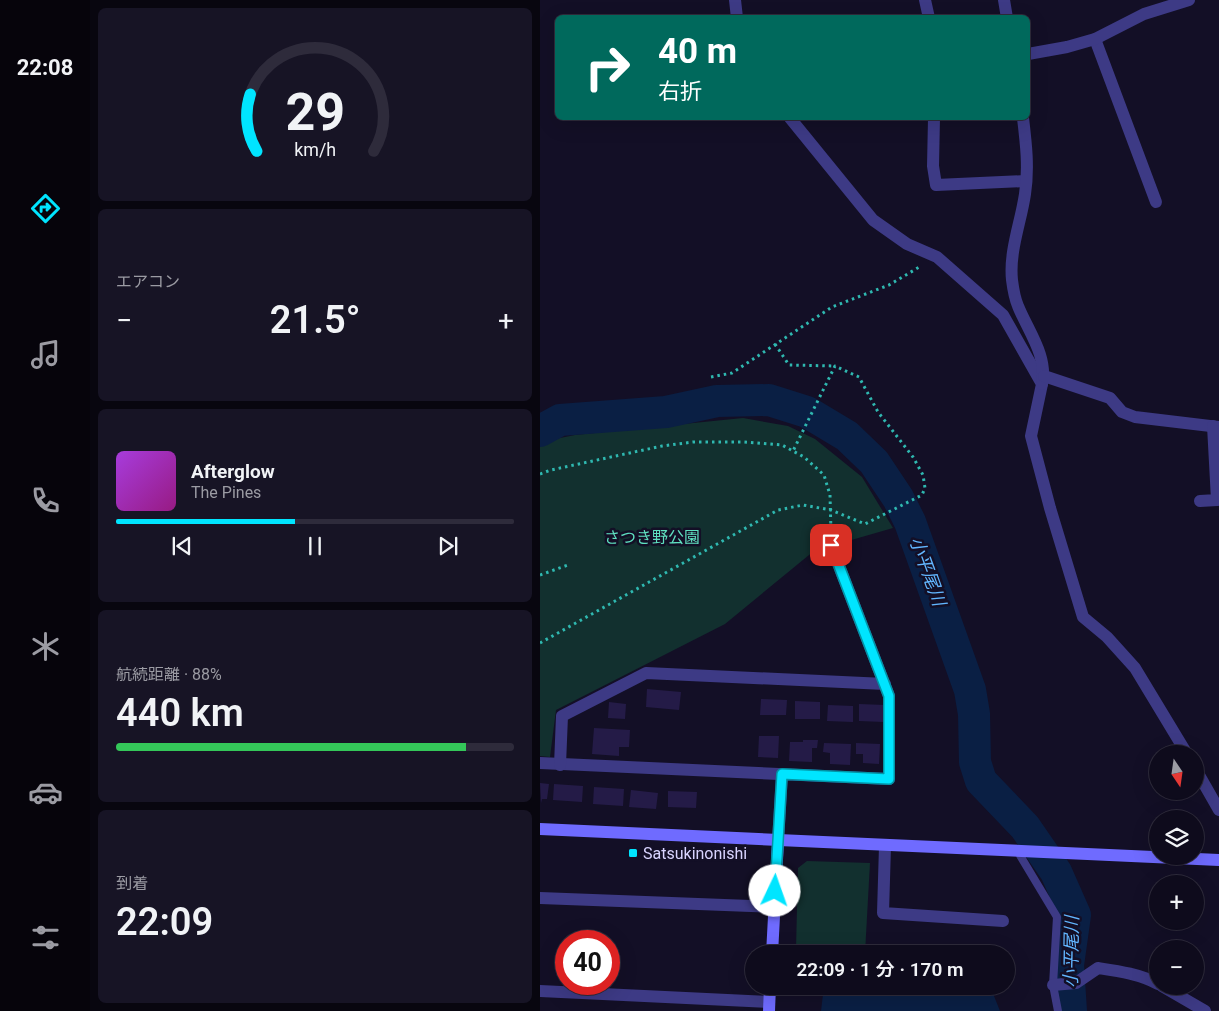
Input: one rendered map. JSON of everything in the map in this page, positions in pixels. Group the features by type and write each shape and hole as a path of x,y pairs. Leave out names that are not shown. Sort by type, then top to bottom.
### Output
{"street":[{"path":"735,0 737,15"},
{"path":"924,0 929,15"},
{"path":"1004,0 1006,15"},
{"path":"1030,54 1067,47 1095,39 1144,14 1189,0"},
{"path":"1095,39 1156,202"},
{"path":"792,120 873,220 907,244 937,257 1003,315 1043,380 1110,398 1122,412 1135,417 1216,427 1217,500 1200,500"},
{"path":"934,120 933,166 936,185 1026,181"},
{"path":"1023,120 1027,163 1026,193 1012,258 1012,280 1017,305 1042,359 1043,380 1031,436 1050,508 1083,617 1107,637 1135,668 1182,745"},
{"path":"540,763 889,779 889,696 831,545"},
{"path":"560,765 562,716 646,672 885,684"},
{"path":"772,945 782,774"},
{"path":"1204,784 1219,810"},
{"path":"540,829 1219,860"},
{"path":"885,846 882,913 1003,921"},
{"path":"540,898 774,907"},
{"path":"1053,985 1076,983 1098,968 1149,979"},
{"path":"540,991 769,1006"},
{"path":"1177,995 1205,1011"}],"lane":[{"path":"1025,852 1057,917 1053,985 1058,1011"}],"path":[{"path":"711,377 732,372 832,307 889,285 937,257"},
{"path":"540,643 778,510 803,505 831,510 865,524 922,495 925,488 923,476 913,457 878,412 859,377 835,366 789,365 776,344"},
{"path":"793,451 835,366"},
{"path":"540,474 662,446 693,442 743,442 782,445 804,457 824,474 830,494 831,545"},
{"path":"540,574 568,565"}],"green space":[{"name":"さつき野公園","path":"743,418 788,426 815,439 862,477 893,528 841,543 820,546 725,624 556,710 550,757 540,756 540,442 575,435"},
{"path":"807,861 870,863 865,945 796,945 798,868"}],"water":[{"path":"823,995 994,995 1000,1011 821,1011"}],"building":[{"path":"647,689 681,692 679,710 646,707"},
{"path":"761,699 787,700 786,715 760,715"},
{"path":"795,701 820,702 820,719 795,719"},
{"path":"609,702 626,704 625,719 608,718"},
{"path":"859,704 885,705 884,722 859,721"},
{"path":"828,705 853,706 853,722 827,721"},
{"path":"594,728 630,730 629,747 619,747 619,756 592,754"},
{"path":"759,736 779,736 778,758 758,757"},
{"path":"803,740 818,740 817,748 812,748 812,762 789,761 790,742 803,742"},
{"path":"824,743 851,744 850,765 830,764 830,753 823,752"},
{"path":"856,743 880,744 879,764 863,763 863,754 856,754"},
{"path":"540,783 549,784 547,799 542,799 541,803"},
{"path":"554,784 583,786 582,802 553,800"},
{"path":"594,787 624,789 623,806 593,804"},
{"path":"631,790 658,793 656,809 629,807"},
{"path":"668,791 697,792 696,808 668,807"}],"waterway":[{"name":"小平尾川","path":"540,431 560,420 666,412 717,401 769,400 807,412 847,436 874,462 898,498 910,522 970,690 974,714 975,762 981,781 1025,827 1056,872 1075,915 1068,965 1071,1011"}],"place":[{"name":"Satsukinonishi","path":"633,853"}],"route":[{"path":"775,891 782,774 889,779 889,696 831,545"}]}
